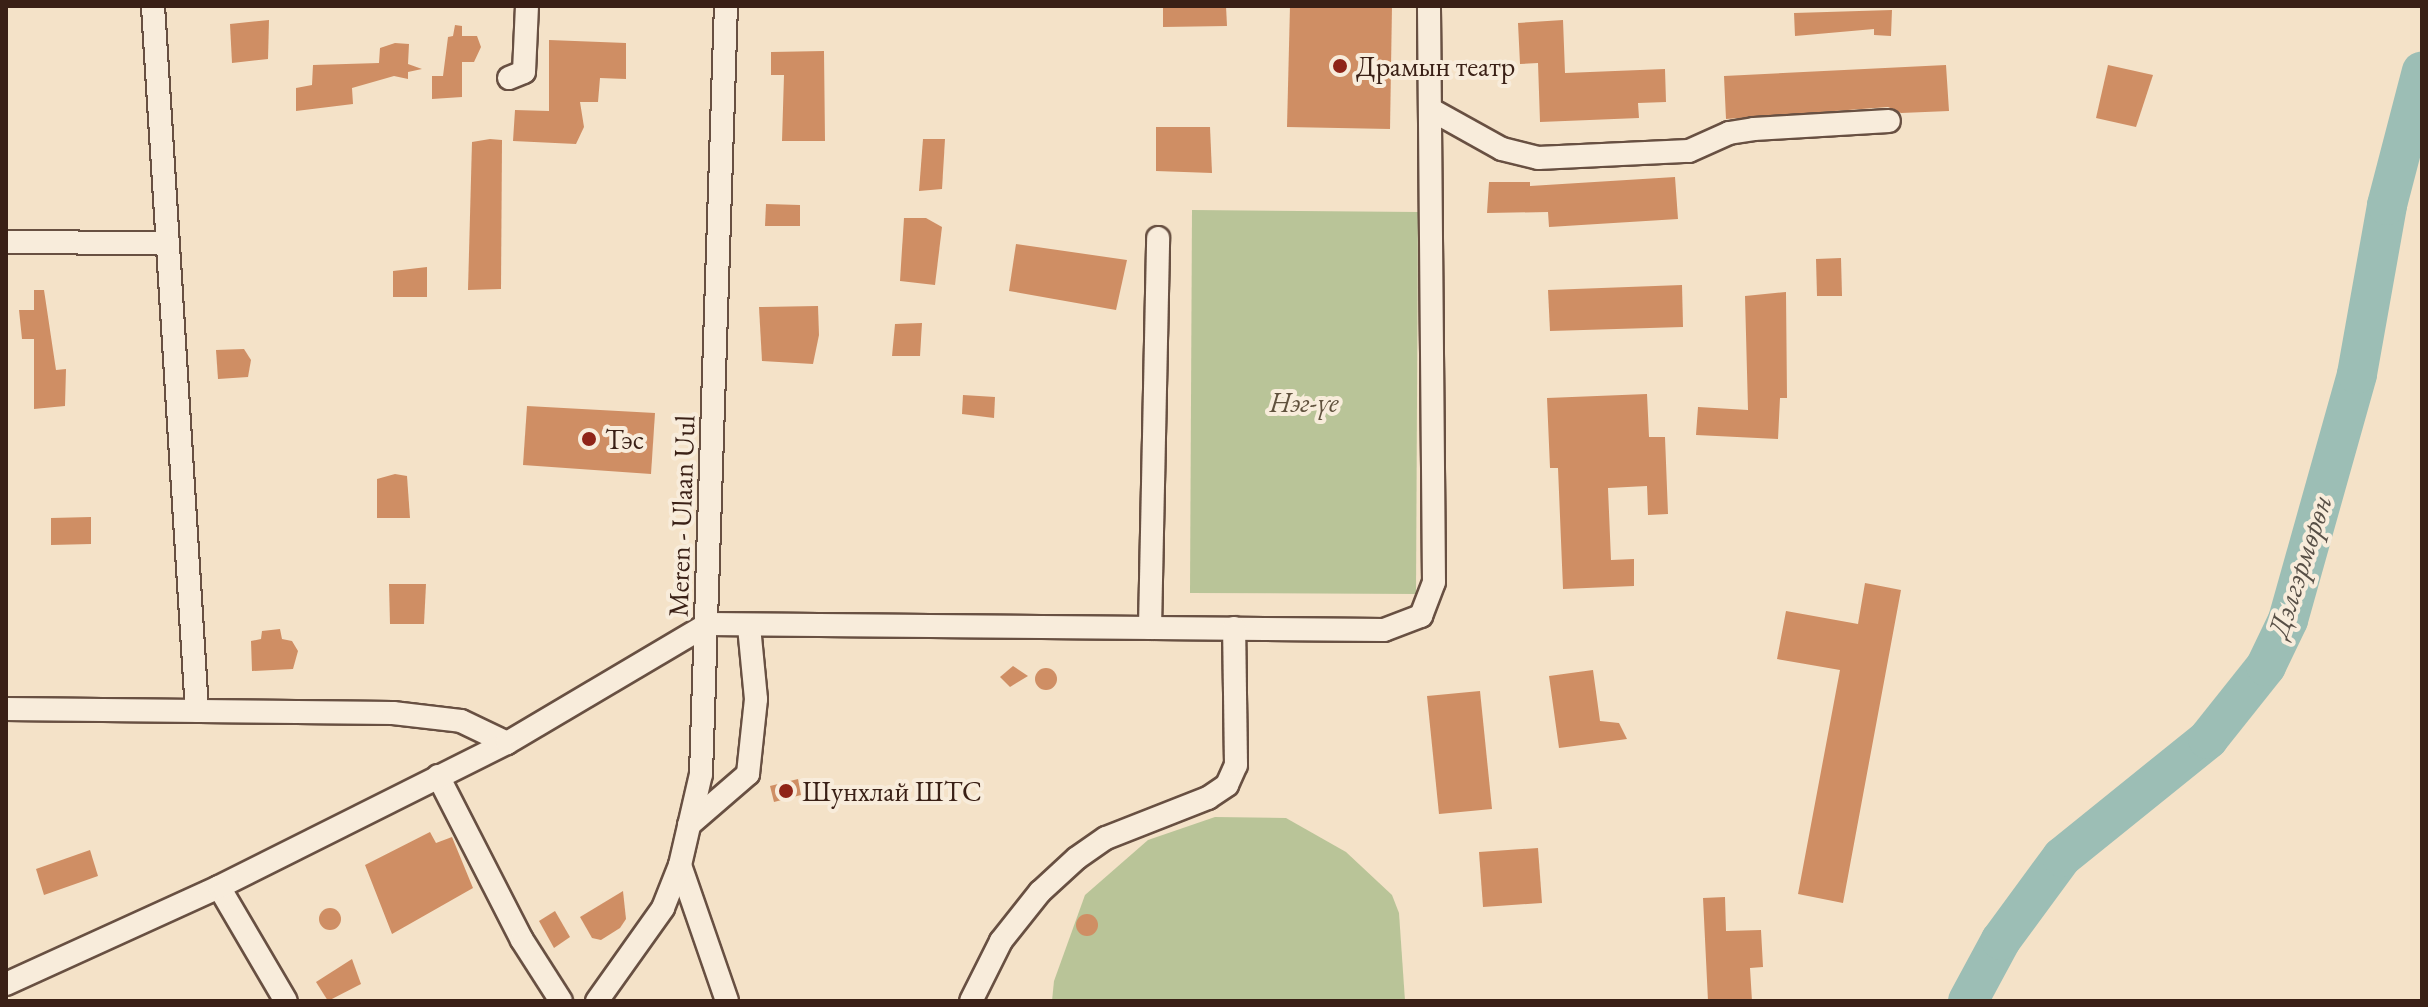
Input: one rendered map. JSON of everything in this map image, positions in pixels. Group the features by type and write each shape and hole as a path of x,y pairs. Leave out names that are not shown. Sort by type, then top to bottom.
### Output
{"street":[{"path":"153,6 197,711"},
{"path":"509,78 524,72 527,6"},
{"name":"Meren - Ulaan Uul","path":"597,1001 663,908 680,865 701,774 726,6"},
{"path":"6,984 219,887 507,743 708,624 1384,630 1421,616 1434,582 1429,6"},
{"path":"1430,109 1502,149 1538,158 1689,151 1729,133 1754,129 1889,121"},
{"path":"1150,628 1158,238"},
{"path":"6,242 168,243"},
{"path":"689,825 748,774 756,699 749,626"},
{"path":"971,1001 1001,941 1040,892 1077,858 1106,838 1208,798 1227,785 1236,765 1234,628"},
{"path":"6,709 434,716 461,721 507,743"},
{"path":"438,776 522,940 561,1001"},
{"path":"680,865 727,1001"},
{"path":"219,887 286,1001"}],"green space":[{"name":"Нэг-үе","path":"1192,210 1418,212 1416,594 1190,593"},
{"path":"1215,817 1286,818 1346,852 1392,895 1399,913 1405,1001 1052,1001 1054,981 1085,895 1148,840"}],"building":[{"path":"1163,6 1226,6 1227,26 1163,27"},
{"name":"Драмын театр","path":"1290,6 1392,6 1390,129 1287,127"},
{"path":"1892,10 1891,36 1874,35 1874,29 1795,36 1794,13"},
{"path":"269,20 268,59 232,63 230,24"},
{"path":"1563,20 1565,73 1665,69 1666,102 1638,103 1639,118 1540,122 1538,63 1520,64 1518,23"},
{"path":"455,25 462,26 462,36 477,36 481,47 474,62 462,62 462,97 432,99 432,76 443,76 448,37 453,36"},
{"path":"549,40 626,43 626,79 600,78 598,102 580,102 584,127 576,144 513,141 515,110 549,111"},
{"path":"395,43 409,44 408,64 422,69 408,72 408,79 394,76 352,88 353,104 296,111 296,88 312,85 313,65 379,63 380,48"},
{"path":"824,51 825,141 782,141 784,75 771,75 771,52"},
{"path":"1946,65 1949,111 1901,113 1888,107 1726,119 1724,76"},
{"path":"2108,65 2153,75 2136,127 2096,118"},
{"path":"1156,127 1210,127 1212,173 1156,171"},
{"path":"923,139 945,139 942,189 919,191"},
{"path":"502,140 501,289 468,290 472,142"},
{"path":"1675,177 1678,219 1549,227 1548,212 1487,213 1489,182 1530,182 1530,186"},
{"path":"766,204 800,205 800,226 765,226"},
{"path":"904,218 926,218 942,227 935,285 900,281"},
{"path":"1016,244 1127,260 1116,310 1009,291"},
{"path":"1841,258 1842,296 1817,296 1816,259"},
{"path":"427,267 427,297 393,297 393,271"},
{"path":"1682,285 1683,327 1550,331 1548,290"},
{"path":"34,290 44,290 56,370 66,369 65,406 34,409 34,339 22,339 19,310 34,310"},
{"path":"1786,292 1787,398 1780,398 1778,439 1696,435 1698,407 1748,410 1745,296"},
{"path":"818,306 819,335 813,364 762,361 759,307"},
{"path":"922,323 920,356 892,356 895,324"},
{"path":"244,349 251,360 248,377 218,379 216,350"},
{"path":"1647,394 1649,437 1665,437 1668,514 1648,515 1647,486 1608,488 1611,560 1634,559 1634,586 1563,589 1558,468 1550,468 1547,398"},
{"path":"963,395 995,397 994,418 962,414"},
{"name":"Тэс","path":"527,406 655,413 651,474 523,465"},
{"path":"395,474 407,476 410,518 377,518 377,479"},
{"path":"91,517 91,544 51,545 51,518"},
{"path":"1865,583 1901,590 1843,903 1798,894 1840,670 1777,659 1786,611 1858,624"},
{"path":"389,584 426,584 424,624 390,624"},
{"path":"280,629 282,639 292,641 298,651 293,669 252,671 251,641 261,639 262,631"},
{"path":"1013,666 1028,676 1010,687 1000,677"},
{"path":"1046,668 1054,671 1057,679 1054,687 1046,690 1038,687 1035,679 1038,671"},
{"path":"1593,670 1600,721 1619,723 1627,739 1559,748 1549,676"},
{"path":"1480,691 1492,809 1439,814 1427,696"},
{"name":"Шунхлай ШТС","path":"798,779 801,795 774,802 770,786"},
{"path":"430,832 436,843 452,837 473,888 392,934 365,865"},
{"path":"1538,848 1542,903 1483,907 1479,852"},
{"path":"90,850 98,876 44,895 36,869"},
{"path":"623,891 626,919 620,928 601,940 592,938 580,917"},
{"path":"1725,897 1726,931 1761,930 1763,967 1750,968 1752,1001 1708,1001 1703,898"},
{"path":"330,908 338,911 341,919 338,927 330,930 322,927 319,919 322,911"},
{"path":"555,911 570,937 554,948 539,921"},
{"path":"1087,914 1095,917 1098,925 1095,933 1087,936 1079,933 1076,925 1079,917"},
{"path":"352,959 361,984 328,1001 316,982"}],"waterway":[{"name":"Дэлгэрмөрөн","path":"1968,1001 2001,940 2062,857 2208,739 2266,666 2288,620 2357,374 2387,205 2422,71"}],"place":[{"name":"Драмын театр","path":"1340,66"},
{"name":"Тэс","path":"589,439"},
{"name":"Шунхлай ШТС","path":"786,791"}]}
